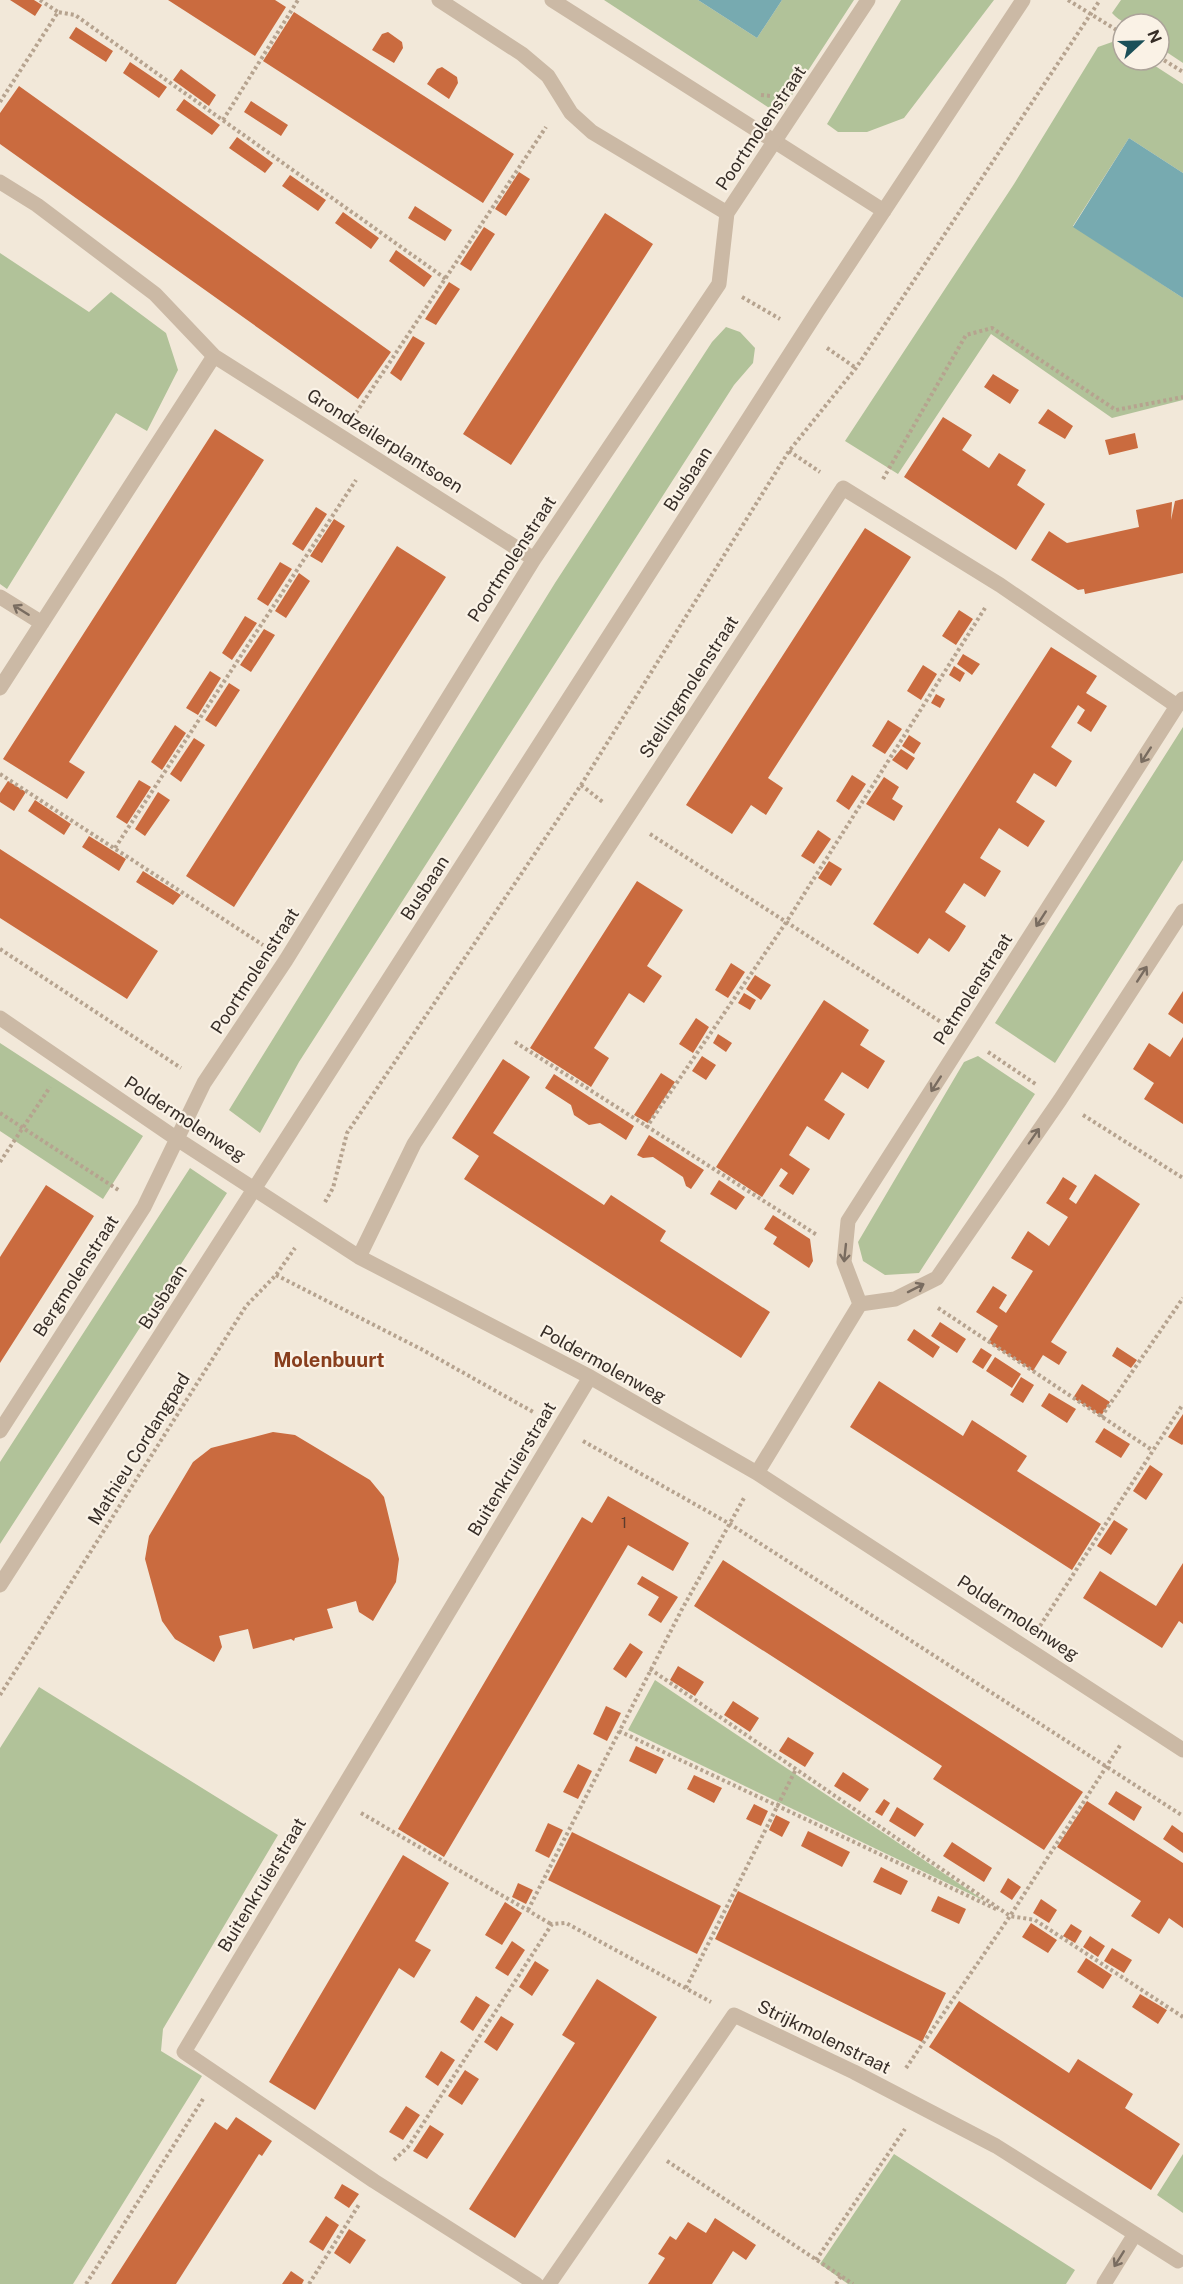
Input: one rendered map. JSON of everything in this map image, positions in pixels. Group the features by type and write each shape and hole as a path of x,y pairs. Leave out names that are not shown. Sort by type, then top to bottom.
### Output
{"street":[{"path":"439,0 522,54 548,76 571,113 592,132 727,213"},
{"path":"552,0 884,212"},
{"name":"Poortmolenstraat","path":"177,1139 204,1083 286,960 534,559 718,284 727,213 868,0"},
{"name":"Busbaan","path":"0,1585 884,212 1023,0"},
{"name":"Grondzeilerplantsoen","path":"0,182 37,205 155,294 214,356 534,559"},
{"path":"0,688 214,356"},
{"path":"843,488 870,502 1180,703"},
{"name":"Stellingmolenstraat","path":"359,1257 414,1144 843,488"},
{"path":"0,597 42,623"},
{"name":"Petmolenstraat","path":"860,1304 844,1262 848,1221 1180,703"},
{"path":"757,1473 860,1304 895,1299 936,1278 1060,1100 1183,911"},
{"name":"Poldermolenweg","path":"0,1018 177,1139 359,1257 590,1377 757,1473 1183,1750"},
{"name":"Bergmolenstraat","path":"0,1431 144,1207 177,1139"},
{"name":"Buitenkruierstraat","path":"536,2284 374,2181 184,2052 590,1377"},
{"name":"Strijkmolenstraat","path":"549,2284 734,2015 890,2090 996,2146 1135,2234 1181,2259"},
{"path":"1104,2284 1135,2234"}],"path":[{"path":"40,0 58,12 75,15 446,279"},
{"path":"223,120 298,0"},
{"path":"1068,0 1111,26"},
{"path":"1092,14 1100,0"},
{"path":"0,102 58,12"},
{"name":"Mathieu Cordangpad","path":"0,1695 246,1306 276,1275 311,1226 333,1188 347,1133 581,785 789,451 856,368 1092,14"},
{"path":"341,436 564,101"},
{"path":"870,502 966,335 992,328 1116,410 1183,397"},
{"path":"789,451 843,488"},
{"path":"115,848 372,456"},
{"path":"646,1128 787,921 1000,585"},
{"path":"0,774 286,960"},
{"path":"581,785 625,819 787,921 1183,1178"},
{"path":"0,950 204,1083"},
{"path":"491,1027 646,1128 822,1238 846,1239"},
{"path":"0,1161 66,1063"},
{"path":"0,1113 144,1207"},
{"path":"276,1275 421,1349 730,1524 1183,1816"},
{"path":"926,1283 939,1311 1152,1450"},
{"path":"1101,1417 1183,1298"},
{"path":"1027,1647 1183,1404"},
{"path":"528,1910 650,1669 757,1473"},
{"path":"650,1669 1010,1916"},
{"path":"890,2090 1010,1916 1105,1766 1137,1721"},
{"path":"619,1731 1010,1916 1035,1920 1183,2017"},
{"path":"686,1988 796,1769"},
{"path":"337,1800 552,1924 566,1923 734,2015"},
{"path":"309,2284 374,2181 408,2147 552,1924"},
{"path":"86,2284 218,2075"},
{"path":"816,2260 920,2107"},
{"path":"644,2146 853,2284"},
{"path":"836,2284 841,2276"}],"green space":[{"path":"604,0 698,0 757,38 782,0 854,0 785,106 777,113"},
{"path":"901,0 994,0 904,118 867,132 838,132 827,124"},
{"path":"1121,0 1183,0 1183,63 1171,55 1171,12 1113,12"},
{"path":"1111,42 1111,72 1164,72 1183,84 1183,173 1129,138 1073,226 1183,298 1183,400 1112,418 991,334 898,474 845,441 1014,184 1098,47"},
{"path":"0,253 89,312 111,292 166,333 178,370 147,431 116,413 7,589 0,584"},
{"path":"726,327 740,332 755,348 753,363 734,385 299,1062 260,1133 229,1110 555,583 712,342"},
{"path":"1183,727 1183,860 1055,1063 995,1023"},
{"path":"0,1043 143,1136 103,1199 0,1131"},
{"path":"978,1056 1035,1094 919,1273 885,1275 863,1261 858,1242 964,1062"},
{"path":"190,1168 227,1193 0,1544 0,1462"},
{"path":"655,1680 985,1901 628,1730"},
{"path":"39,1687 278,1835 163,2029 161,2051 202,2076 73,2284 0,2284 0,1748"},
{"path":"894,2154 1075,2270 1066,2284 848,2284 820,2264"},
{"path":"1183,2154 1183,2213 1157,2195"}],"water":[{"path":"698,0 782,0 757,38"},
{"path":"1129,138 1183,173 1183,298 1073,227"}],"building":[{"path":"10,0 34,0 42,5 35,16"},
{"path":"168,0 275,0 286,7 255,56"},
{"path":"294,12 514,154 483,203 263,61"},
{"path":"76,27 113,51 106,62 69,38"},
{"path":"388,32 402,42 403,48 394,63 372,50 382,34"},
{"path":"130,62 167,87 159,98 123,73"},
{"path":"442,67 457,77 458,83 449,99 427,84 437,69"},
{"path":"181,69 216,95 209,106 173,80"},
{"path":"19,86 391,352 358,399 0,144 0,113"},
{"path":"184,99 220,125 212,135 176,110"},
{"path":"251,101 288,125 281,136 244,112"},
{"path":"237,137 273,163 265,173 229,148"},
{"path":"519,172 530,179 506,216 495,209"},
{"path":"290,175 326,200 318,211 282,186"},
{"path":"415,206 452,230 445,241 408,218"},
{"path":"343,212 379,238 371,249 335,223"},
{"path":"605,213 653,244 511,465 463,434"},
{"path":"484,227 495,234 471,271 460,264"},
{"path":"396,250 432,276 424,287 389,261"},
{"path":"449,282 460,289 436,325 425,319"},
{"path":"413,336 425,343 401,381 390,373"},
{"path":"993,374 1019,390 1010,404 984,387"},
{"path":"1048,409 1073,426 1065,439 1038,423"},
{"path":"943,417 972,435 962,450 989,468 999,453 1026,470 1017,485 1045,504 1016,550 904,477"},
{"path":"215,429 264,460 69,762 85,772 67,799 3,759"},
{"path":"1135,433 1138,448 1109,455 1105,440"},
{"path":"1183,499 1183,573 1085,594 1084,589 1078,590 1031,560 1049,531 1067,543 1139,527 1136,510 1172,502 1171,520 1175,501"},
{"path":"316,507 327,514 303,551 292,544"},
{"path":"334,519 345,526 322,563 310,556"},
{"path":"865,528 911,557 768,778 783,788 766,815 751,805 732,834 686,805"},
{"path":"397,546 446,577 234,907 186,876"},
{"path":"280,562 292,569 268,606 257,599"},
{"path":"299,573 310,581 286,618 275,611"},
{"path":"959,610 973,619 956,645 942,636"},
{"path":"245,616 257,623 232,660 222,653"},
{"path":"264,629 275,635 251,672 240,665"},
{"path":"1051,647 1097,676 1086,693 1107,706 1091,732 1077,723 1085,710 1078,705 1051,747 1072,761 1056,787 1034,773 1016,802 1045,821 1028,847 999,828 980,858 1001,871 985,897 964,883 945,912 966,926 958,939 949,952 929,938 918,954 873,924"},
{"path":"963,654 980,664 972,675 957,664"},
{"path":"923,665 937,674 921,700 907,691"},
{"path":"954,666 965,673 960,682 949,675"},
{"path":"210,671 221,678 198,715 186,708"},
{"path":"229,683 240,690 216,727 205,720"},
{"path":"936,694 945,699 940,708 931,703"},
{"path":"888,720 902,729 885,754 872,746"},
{"path":"175,725 186,733 162,770 151,762"},
{"path":"909,735 921,743 914,754 902,746"},
{"path":"194,738 205,745 181,782 170,774"},
{"path":"901,749 915,758 907,770 892,760"},
{"path":"852,775 866,784 849,810 836,801"},
{"path":"884,777 899,787 892,799 903,806 894,821 866,804"},
{"path":"139,780 151,787 127,824 116,817"},
{"path":"8,781 26,792 14,811 0,802 0,793"},
{"path":"158,792 170,800 145,836 135,829"},
{"path":"35,800 71,824 64,835 28,811"},
{"path":"818,830 831,839 814,864 801,856"},
{"path":"89,836 126,859 119,871 82,847"},
{"path":"0,849 158,951 127,999 0,918"},
{"path":"829,861 842,869 831,886 818,878"},
{"path":"143,871 181,895 173,905 136,882"},
{"path":"637,881 683,910 647,966 662,976 644,1003 629,993 594,1048 609,1058 591,1087 530,1048"},
{"path":"731,963 745,972 728,998 715,990"},
{"path":"755,975 771,985 761,1000 746,989"},
{"path":"1183,991 1183,1024 1168,1014"},
{"path":"744,993 756,1000 750,1010 738,1003"},
{"path":"824,1000 869,1030 860,1045 885,1061 868,1089 842,1072 824,1100 845,1114 829,1140 807,1126 789,1155 810,1169 793,1195 779,1186 788,1173 781,1168 762,1197 716,1167"},
{"path":"696,1018 709,1027 693,1053 679,1044"},
{"path":"718,1034 732,1043 726,1052 713,1043"},
{"path":"1183,1037 1183,1124 1144,1099 1154,1083 1133,1069 1149,1043 1170,1057"},
{"path":"702,1056 716,1065 706,1080 692,1071"},
{"path":"503,1059 530,1077 493,1133 604,1205 611,1195 666,1231 660,1241 770,1312 741,1358 464,1179 479,1156 452,1138"},
{"path":"661,1073 675,1082 648,1123 634,1115"},
{"path":"554,1074 634,1126 626,1140 600,1123 589,1125 574,1115 571,1105 545,1088"},
{"path":"649,1135 704,1170 691,1189 686,1186 683,1177 653,1157 643,1158 637,1155"},
{"path":"1095,1174 1140,1204 1051,1342 1067,1352 1059,1365 1043,1355 1033,1371 988,1342 998,1326 976,1312 993,1286 1007,1295 999,1308 1006,1313 1033,1271 1011,1258 1028,1231 1049,1246 1068,1217 1046,1203 1063,1177 1077,1186 1069,1199 1076,1204"},
{"path":"719,1180 745,1197 736,1210 710,1194"},
{"path":"46,1185 94,1216 0,1363 0,1257"},
{"path":"773,1215 810,1239 813,1261 809,1268 773,1244 777,1237 764,1229"},
{"path":"940,1322 966,1339 957,1353 931,1336"},
{"path":"914,1329 940,1347 933,1358 907,1340"},
{"path":"1117,1347 1137,1360 1131,1368 1112,1356"},
{"path":"981,1348 992,1355 983,1369 972,1362"},
{"path":"995,1357 1021,1374 1012,1388 986,1371"},
{"path":"1021,1377 1034,1385 1023,1403 1010,1395"},
{"path":"879,1381 963,1436 972,1420 1027,1456 1017,1471 1101,1524 1072,1570 850,1427"},
{"path":"1082,1384 1110,1402 1101,1416 1073,1398"},
{"path":"1049,1393 1076,1409 1067,1423 1041,1406"},
{"path":"1183,1414 1183,1444 1182,1445 1168,1437"},
{"path":"1104,1428 1130,1444 1121,1458 1095,1442"},
{"path":"273,1432 295,1435 370,1480 384,1497 399,1559 396,1582 373,1621 359,1612 356,1601 327,1609 333,1628 295,1638 294,1641 291,1639 253,1649 248,1629 219,1636 222,1647 214,1662 175,1639 162,1621 145,1559 149,1536 193,1462 211,1448"},
{"path":"1150,1465 1163,1474 1146,1500 1133,1491"},
{"path":"608,1496 689,1543 673,1571 628,1545 444,1857 398,1829 582,1517 592,1523"},
{"path":"1114,1520 1128,1529 1111,1555 1097,1546"},
{"path":"723,1560 1083,1792 1044,1850 933,1779 942,1766 694,1606"},
{"path":"1183,1563 1183,1624 1179,1621 1162,1648 1083,1598 1100,1571 1156,1606"},
{"path":"642,1576 678,1597 661,1623 648,1615 659,1597 637,1584"},
{"path":"630,1643 643,1652 626,1678 613,1669"},
{"path":"678,1666 704,1682 695,1696 670,1680"},
{"path":"733,1701 759,1718 750,1732 724,1715"},
{"path":"606,1706 621,1713 607,1741 593,1734"},
{"path":"788,1737 814,1753 805,1767 779,1751"},
{"path":"636,1746 664,1759 656,1774 629,1761"},
{"path":"578,1764 592,1771 578,1799 563,1792"},
{"path":"843,1772 869,1789 860,1802 834,1786"},
{"path":"694,1775 722,1788 714,1803 687,1789"},
{"path":"1116,1791 1142,1807 1134,1821 1108,1804"},
{"path":"884,1799 890,1803 882,1816 875,1812"},
{"path":"1087,1801 1183,1863 1183,1928 1169,1918 1159,1934 1131,1916 1141,1901 1057,1847"},
{"path":"754,1804 768,1811 761,1826 746,1819"},
{"path":"897,1807 924,1824 915,1837 889,1821"},
{"path":"776,1815 790,1822 782,1837 769,1830"},
{"path":"548,1823 563,1830 549,1858 535,1851"},
{"path":"1172,1825 1183,1833 1183,1853 1163,1839"},
{"path":"808,1831 850,1852 842,1867 801,1846"},
{"path":"572,1832 721,1906 697,1954 548,1880"},
{"path":"952,1842 992,1868 984,1882 943,1856"},
{"path":"403,1855 449,1883 415,1941 431,1950 414,1978 399,1968 315,2110 269,2082"},
{"path":"881,1867 908,1881 901,1895 873,1882"},
{"path":"1008,1878 1021,1887 1012,1900 1000,1892"},
{"path":"518,1883 533,1890 526,1904 512,1897"},
{"path":"738,1891 946,1993 922,2042 715,1939"},
{"path":"938,1896 966,1909 959,1924 931,1911"},
{"path":"1041,1899 1057,1910 1049,1923 1033,1913"},
{"path":"505,1902 522,1913 502,1945 485,1935"},
{"path":"1031,1923 1057,1940 1048,1953 1022,1937"},
{"path":"1071,1924 1082,1931 1075,1943 1063,1936"},
{"path":"1090,1936 1105,1946 1098,1957 1083,1947"},
{"path":"512,1941 525,1950 508,1976 495,1968"},
{"path":"1112,1948 1132,1960 1124,1973 1104,1961"},
{"path":"1086,1958 1112,1975 1103,1989 1077,1972"},
{"path":"535,1961 549,1970 532,1996 519,1987"},
{"path":"597,1979 657,2017 515,2238 469,2209 575,2043 562,2035"},
{"path":"1140,1994 1167,2010 1158,2024 1132,2007"},
{"path":"476,1996 490,2005 473,2031 460,2022"},
{"path":"959,2001 1069,2073 1078,2059 1133,2094 1125,2108 1180,2144 1151,2190 929,2047"},
{"path":"501,2016 514,2024 497,2051 484,2042"},
{"path":"441,2051 455,2060 438,2086 425,2077"},
{"path":"465,2070 479,2079 462,2105 448,2096"},
{"path":"406,2106 420,2115 403,2140 389,2132"},
{"path":"236,2117 272,2141 262,2156 259,2154 176,2284 111,2284 215,2122 227,2130"},
{"path":"430,2125 444,2134 427,2159 413,2151"},
{"path":"342,2184 359,2194 349,2208 334,2198"},
{"path":"326,2216 339,2225 323,2251 309,2242"},
{"path":"715,2218 756,2245 746,2260 733,2251 712,2284 648,2284 665,2258 658,2254 670,2236 676,2240 688,2222 706,2233"},
{"path":"349,2229 366,2240 350,2264 334,2253"},
{"path":"291,2271 304,2280 302,2284 282,2284"}],"district":[{"name":"Molenbuurt","path":"329,1360"}]}
